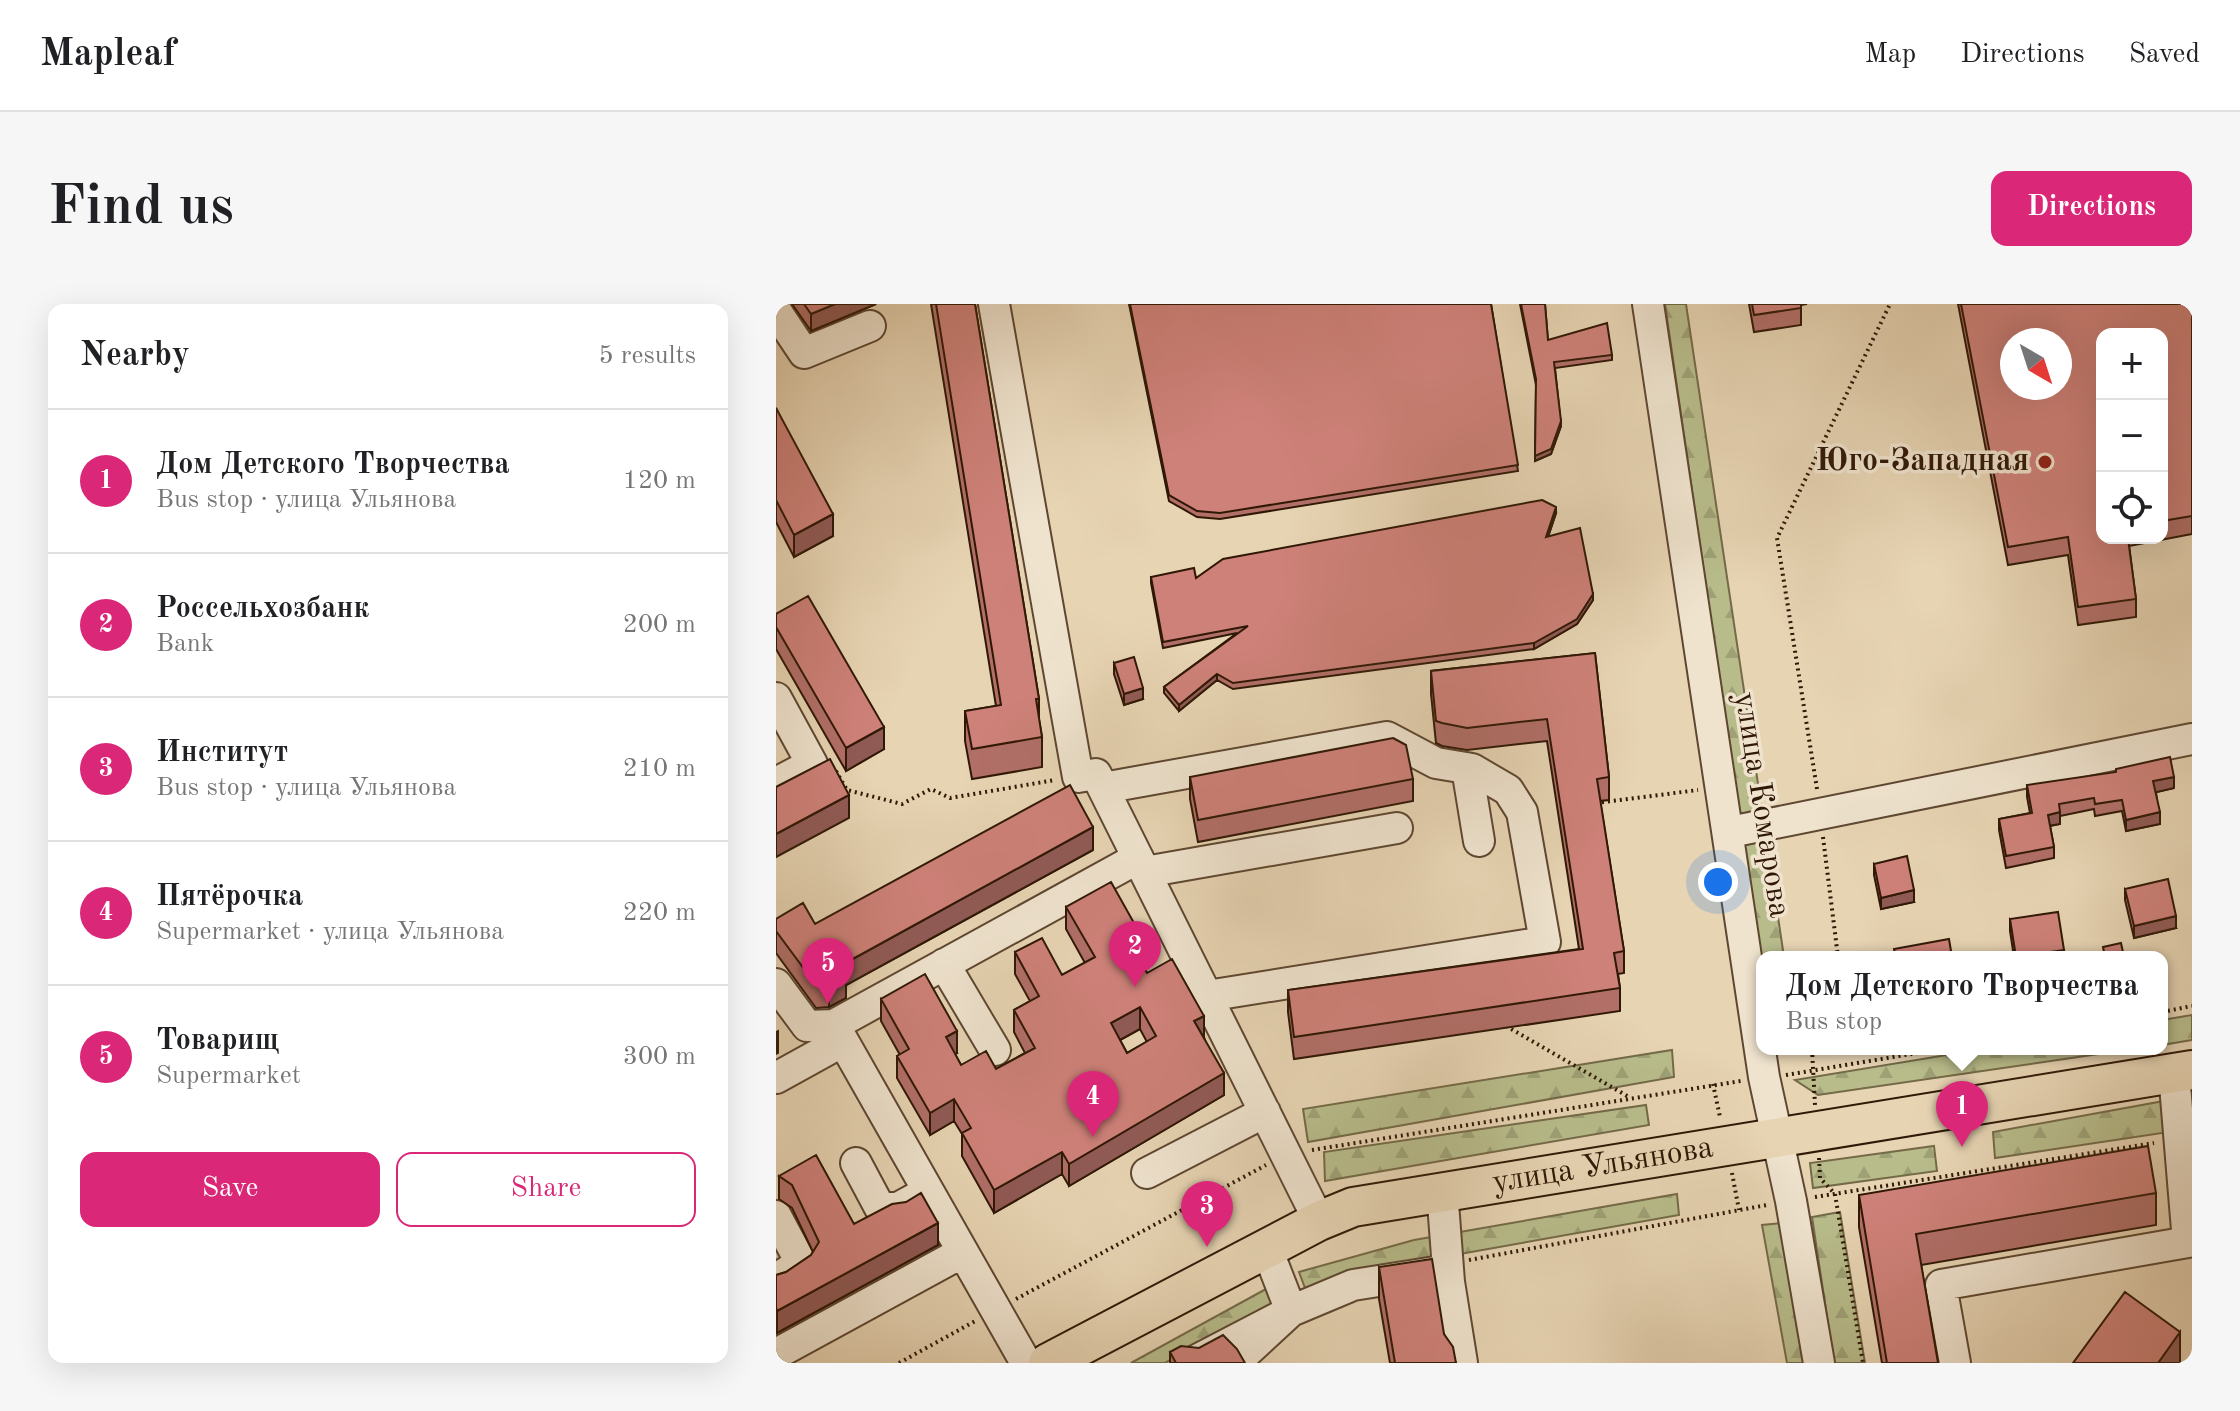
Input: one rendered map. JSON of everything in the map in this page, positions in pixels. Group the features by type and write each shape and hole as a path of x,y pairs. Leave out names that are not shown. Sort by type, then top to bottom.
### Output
{"main road":[{"name":"улица Ульянова","path":"1048,1363 1319,1221 1353,1207 2183,1071"}],"street":[{"path":"994,304 1090,782 1142,865 1319,1221"},
{"name":"улица Комарова","path":"1648,304 1756,1019"},
{"path":"776,311 804,353 870,326"},
{"path":"776,698 812,764 776,783"},
{"path":"1090,782 1387,737 1436,763 1467,768 1508,790 1522,812 1545,942 1207,996"},
{"path":"1730,832 2192,739"},
{"path":"1467,768 1479,841"},
{"path":"776,1078 838,1033 944,964 1142,865 1397,828"},
{"path":"944,964 995,1050"},
{"path":"776,984 807,1026 838,1033 1026,1363"},
{"name":"улица Комарова","path":"1761,1055 1791,1201 1819,1363"},
{"path":"1955,1363 1941,1285 2188,1242 2179,1139 2183,1071"},
{"path":"1147,1173 1265,1112"},
{"path":"856,1163 880,1208 898,1208 928,1191"},
{"path":"1442,1190 1448,1267 1462,1363"},
{"path":"776,1216 801,1263 776,1279"},
{"path":"1267,1249 1291,1311"},
{"path":"776,1354 963,1252"},
{"path":"1191,1363 1291,1311 1353,1285 1448,1267"},
{"path":"1241,1363 1239,1359 1291,1311"}],"path":[{"path":"1837,951 1821,814 1777,538 1890,304"},
{"path":"812,764 832,763 847,790 902,804 931,789 950,798 1090,782"},
{"path":"1584,804 1723,787"},
{"path":"2168,1011 2192,1006"},
{"path":"1504,1016 1506,1029 1631,1098"},
{"path":"1812,1055 1820,1178 1835,1194 1863,1363"},
{"path":"1764,1077 1906,1055"},
{"path":"1448,1267 1791,1201 2179,1139"}],"green space":[{"path":"1665,304 1686,304 1783,951 1759,951"},
{"path":"2192,1015 2192,1040 2168,1044 2168,1019"},
{"path":"1672,1050 1674,1077 1308,1142 1303,1109"},
{"path":"1947,1055 2092,1055 1818,1095 1795,1080"},
{"path":"2164,1101 2169,1132 1995,1158 1993,1132"},
{"path":"1646,1105 1649,1125 1325,1181 1324,1152"},
{"path":"1934,1146 1937,1171 1813,1188 1810,1163"},
{"path":"1677,1194 1679,1215 1415,1262 1305,1288 1299,1272 1414,1240"},
{"path":"1840,1212 1865,1363 1834,1363 1812,1217"},
{"path":"1784,1223 1809,1363 1787,1363 1762,1225"},
{"path":"1266,1289 1273,1304 1165,1363 1131,1363"}],"building":[{"path":"804,304 835,304 811,314"},
{"path":"936,304 975,304 1039,699 1036,699 1042,737 972,749 965,711 1001,705"},
{"path":"1130,304 1491,304 1518,465 1220,513 1197,511 1169,495"},
{"path":"1521,304 1545,304 1548,340 1607,323 1612,355 1554,362 1561,421 1551,449 1535,456 1536,379"},
{"path":"1752,304 1801,304 1801,308 1754,315"},
{"name":"Юго-Западная","path":"1961,304 2192,304 2192,516 2168,520 2168,328 2096,328 2096,544 2129,544 2136,599 2078,607 2068,537 2008,547"},
{"path":"776,408 833,514 794,535 776,500"},
{"path":"1542,500 1556,507 1546,537 1580,528 1593,594 1577,619 1534,643 1233,683 1217,674 1179,705 1164,687 1248,626 1163,642 1151,577 1194,568 1196,578 1223,559"},
{"path":"808,596 884,727 846,748 776,627 776,614"},
{"path":"1595,653 1609,777 1597,779 1624,951 1614,953 1620,988 1294,1037 1288,990 1583,949 1547,719 1467,728 1436,721 1431,671"},
{"path":"1134,657 1143,688 1124,694 1114,663"},
{"path":"1393,738 1406,745 1413,779 1198,820 1190,777"},
{"path":"2170,757 2174,777 2153,781 2160,812 2126,820 2122,800 2095,804 2094,798 2059,804 2060,812 2048,815 2054,847 2006,856 1999,819 2032,813 2027,785 2116,772 2116,769"},
{"path":"830,759 849,795 776,834 776,787"},
{"path":"1070,785 1093,827 840,966 846,976 829,985 816,985 776,931 776,919 803,903 815,924"},
{"path":"1907,856 1914,890 1881,898 1874,864"},
{"path":"2168,879 2176,916 2134,926 2125,889"},
{"path":"1111,882 1143,939 1131,945 1147,973 1172,959 1204,1016 1194,1021 1224,1073 1069,1164 1062,1152 994,1190 962,1133 971,1128 954,1099 930,1113 897,1056 909,1049 881,999 925,974 957,1031 946,1037 961,1065 986,1051 996,1069 1035,1048 1014,1010 1039,996 1015,952 1042,938 1062,975 1095,957 1066,907","holes":["1140,1007 1156,1036 1127,1053 1111,1023"]},
{"path":"2058,912 2064,950 2015,951 2010,919"},
{"path":"1949,939 1951,951 1894,951"},
{"path":"2121,943 2123,951 2104,951 2103,947"},
{"path":"2148,1146 2156,1193 1916,1234 1938,1363 1887,1363 1859,1195"},
{"path":"816,1155 854,1224 921,1193 938,1223 777,1311 776,1275 811,1255 819,1242 792,1185 779,1176"},
{"path":"1432,1259 1444,1334 1453,1347 1456,1363 1395,1363 1379,1267"},
{"path":"2125,1292 2180,1332 2158,1363 2073,1363"},
{"path":"1223,1335 1245,1363 1176,1363 1170,1352 1181,1346 1199,1348"}],"place":[{"name":"Юго-Западная","path":"2045,462"},
{"name":"Россельхозбанк","path":"1135,987"},
{"name":"Товарищ","path":"828,1004"},
{"name":"Пятёрочка","path":"1093,1137"},
{"name":"Дом Детского Творчества","path":"1962,1147"},
{"name":"Институт","path":"1207,1247"}]}
